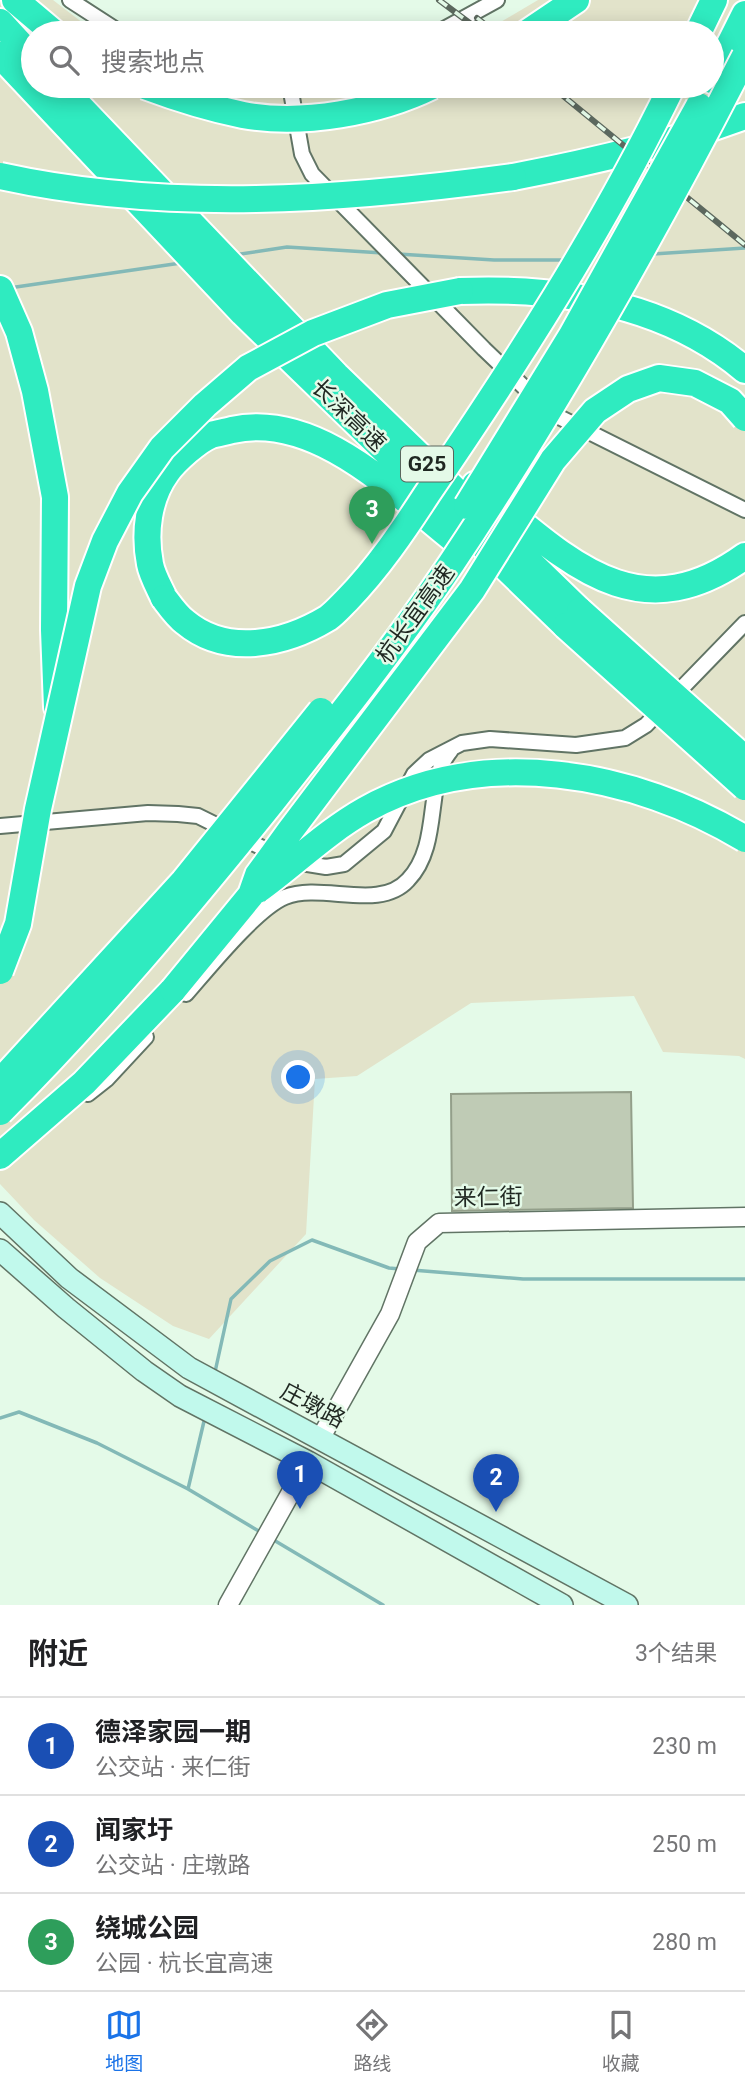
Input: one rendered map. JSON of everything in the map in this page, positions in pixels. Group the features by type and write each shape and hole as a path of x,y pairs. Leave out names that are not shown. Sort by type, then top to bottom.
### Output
{"highway":[{"path":"15,0 40,21"},
{"path":"545,21 576,0"},
{"path":"704,21 714,0"},
{"path":"724,56 745,14"},
{"path":"0,22 21,45"},
{"name":"长深高速","path":"0,55 21,78"},
{"name":"杭长宜高速","path":"724,96 745,56"},
{"name":"长深高速","path":"40,98 243,313 745,787"},
{"name":"长深高速","path":"71,98 566,617 745,759"},
{"path":"178,98 246,116 296,118 334,115 407,98"},
{"path":"566,617 499,575 418,509 373,473 350,458 285,430 252,426 209,436 174,463 156,487 147,529 150,566 164,598 185,622 211,638 239,644 273,642 331,617 360,587 395,543 418,509 464,440 590,238 666,98"},
{"name":"杭长宜高速","path":"0,1082 184,881 334,695 433,559 572,335 702,98"},
{"name":"杭长宜高速","path":"0,1112 113,992 197,896 344,711 449,566 507,479 595,332 664,212 723,98"},
{"path":"0,176 44,186 222,199 319,197 419,190 590,163 707,130 745,116"},
{"path":"0,289 19,332 35,391 55,497 54,630 57,728"},
{"path":"0,971 18,924 38,809 88,586 105,541 130,494 162,448 205,405 248,368 313,332 387,305 460,291 503,289 559,293 638,312 695,336 745,370"},
{"path":"336,375 578,566 603,578 653,591 681,589 715,575 745,556"},
{"path":"251,895 258,875 472,590 553,460 595,411 628,389 659,378 695,383 730,401 745,418"},
{"path":"0,1156 84,1083 173,990 251,895 365,810 407,792 454,779 516,772 576,777 635,789 692,810 745,839"}],"main road":[{"name":"庄墩路","path":"0,1213 69,1278 189,1368 627,1605"},
{"path":"0,1250 105,1340 180,1396 308,1462 562,1605"}],"street":[{"path":"70,0 102,21"},
{"path":"459,21 497,0"},
{"path":"292,98 302,154 312,174 551,413 745,510"},
{"path":"0,826 148,813 198,816 289,861 326,867 344,864 384,831 414,774 429,760 462,743 490,739 576,745 625,738 646,725 745,623"},
{"path":"0,1166 31,1135 107,1079 257,916 272,904 285,897 305,892 377,895 394,891 408,880 421,860 432,822 440,768 452,749"},
{"name":"来仁街","path":"320,1439 390,1314 417,1242 439,1223 745,1217"},
{"path":"228,1605 308,1462"}],"green space":[{"path":"0,0 53,0 80,21 21,21 21,98 724,98 724,21 502,21 538,0 745,0 745,1059 739,1056 663,1052 634,996 471,1003 357,1076 315,1079 306,1234 209,1339 173,1326 100,1278 34,1220 0,1184"}],"building":[{"path":"631,1092 633,1208 452,1211 451,1094"}],"waterway":[{"path":"234,255 287,247 383,253"},
{"path":"653,254 745,248"},
{"path":"398,254 494,260 565,260"},
{"path":"9,288 181,263"},
{"path":"215,1372 231,1299 270,1261 312,1240 389,1268 400,1269"},
{"path":"412,1270 523,1279 745,1279"},
{"path":"0,1418 19,1412 97,1443 188,1489 262,1533"},
{"path":"188,1489 205,1417"},
{"path":"272,1539 383,1605"}],"railway":[{"path":"439,0 467,21"},
{"path":"477,18 481,21"},
{"path":"566,98 745,245"}],"place":[{"name":"绕城公园","path":"372,544"},
{"name":"德泽家园一期","path":"300,1509"},
{"name":"闻家圩","path":"496,1512"}]}
